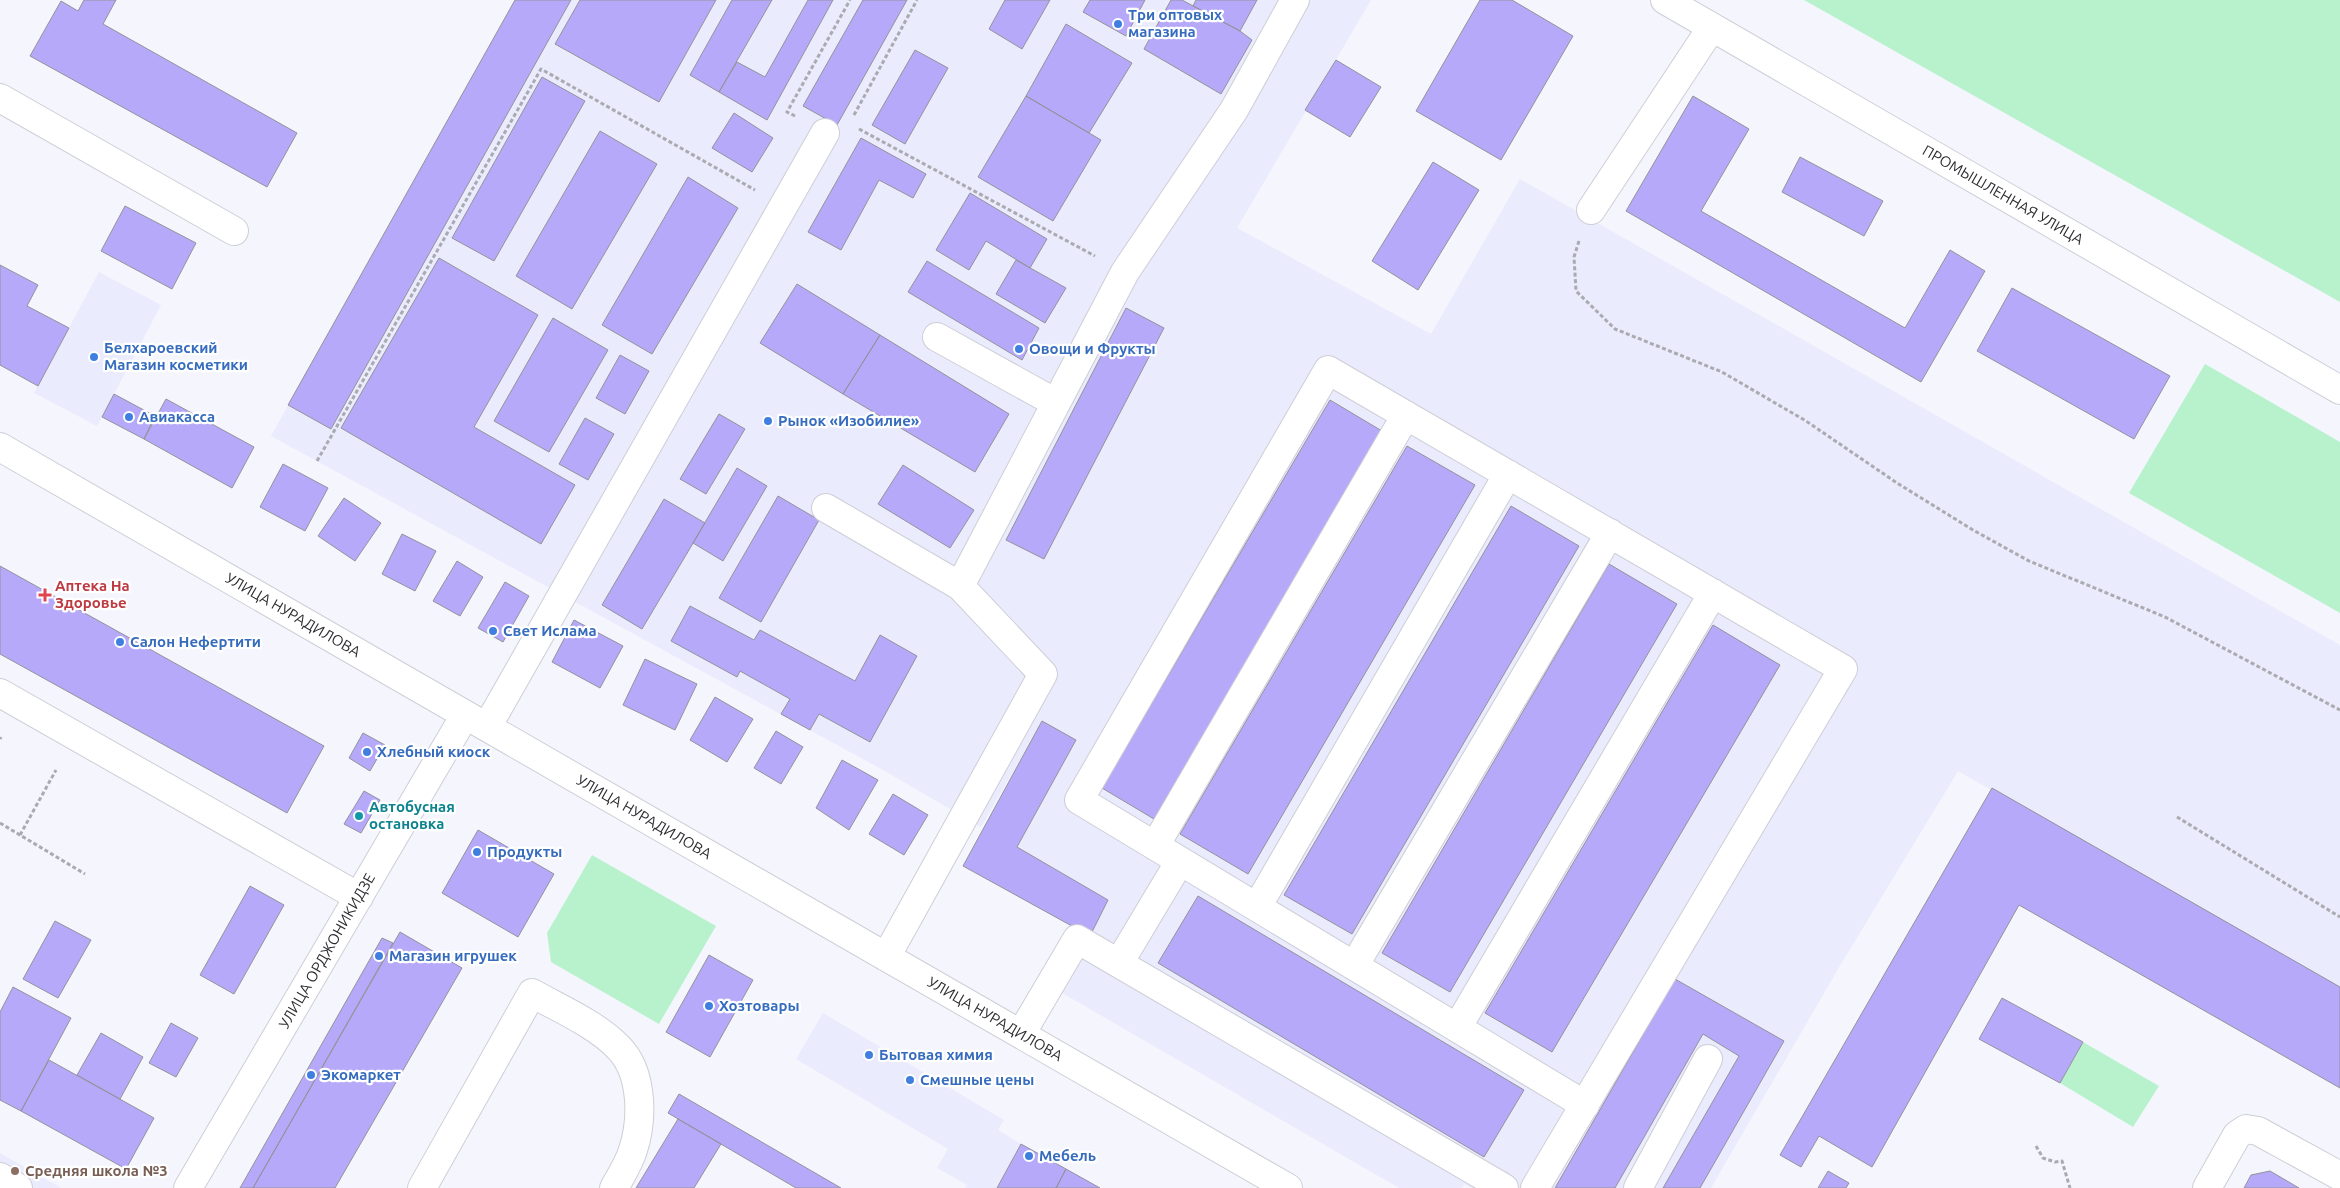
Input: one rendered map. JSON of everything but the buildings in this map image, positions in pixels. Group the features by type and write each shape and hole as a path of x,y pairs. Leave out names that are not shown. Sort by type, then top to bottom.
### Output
{"street":[{"path":"960,586 1125,272 1234,110 1295,0"},
{"name":"ПРОМЫШЛЕННАЯ УЛИЦА","path":"1665,0 2340,390"},
{"path":"1591,210 1712,27"},
{"path":"0,98 234,231"},
{"name":"УЛИЦА ОРДЖОНИКИДЗЕ","path":"188,1188 359,897 476,721 784,206 837,128"},
{"path":"937,337 1056,403"},
{"path":"1535,1188 1585,1105 1844,669 1328,370 1079,800 1585,1105"},
{"path":"1155,846 1406,415"},
{"name":"УЛИЦА НУРАДИЛОВА","path":"0,446 1288,1188"},
{"path":"1257,907 1508,474"},
{"path":"826,508 960,586 1043,674 886,957"},
{"path":"1354,966 1610,533"},
{"path":"1456,1028 1713,593"},
{"path":"0,693 359,897"},
{"path":"1119,963 1180,861"},
{"path":"1021,1034 1077,939 1504,1188"},
{"path":"422,1188 532,992 602,1034 620,1049 631,1069 639,1096 638,1126 633,1151 614,1188"},
{"path":"1638,1188 1708,1059"},
{"path":"2207,1188 2237,1135 2246,1129 2258,1131 2340,1176"},
{"path":"0,1177 18,1188"}],"path":[{"path":"850,0 788,112 837,128 1125,272"},
{"path":"837,128 917,0"},
{"path":"317,461 541,68 784,206"},
{"path":"1591,210 1582,229 1574,258 1576,291 1615,329 1722,372 1806,420 1897,483 2029,562 2164,617 2340,710"},
{"path":"20,835 56,770"},
{"path":"2177,818 2340,917"},
{"path":"0,823 85,874"},
{"path":"2036,1146 2043,1158 2055,1162 2062,1161 2070,1188"}],"shaded area":[{"path":"515,0 1371,0 1237,228 1431,334 1520,179 2340,645 2340,988 1958,771 1838,969 1711,1188 1471,1188 1464,1184 1462,1188 1399,1188 1057,990 1108,900 1017,847 1076,740 1042,722 981,827 883,770 271,436"},
{"name":"Белхароевский Магазин косметики","path":"99,272 161,305 97,426 34,393"},
{"path":"823,1013 1004,1120 998,1130 1021,1144 997,1188 965,1188 967,1185 937,1168 948,1149 796,1059"},
{"name":"Средняя школа №3","path":"0,1153 61,1188 0,1188"}],"green space":[{"path":"1804,0 2340,0 2340,302"},
{"path":"2205,364 2340,442 2340,613 2129,493"},
{"path":"592,855 716,926 659,1024 551,962 547,933"},
{"path":"2083,1042 2159,1086 2133,1127 2060,1083"}],"place":[{"name":"Три оптовых магазина","path":"1118,24"},
{"name":"Овощи и Фрукты","path":"1019,349"},
{"name":"Белхароевский Магазин косметики","path":"94,357"},
{"name":"Авиакасса","path":"129,417"},
{"name":"Рынок «Изобилие»","path":"768,421"},
{"name":"Аптека На Здоровье","path":"45,595"},
{"name":"Свет Ислама","path":"493,631"},
{"name":"Салон Нефертити","path":"120,642"},
{"name":"Хлебный киоск","path":"367,752"},
{"name":"Автобусная остановка","path":"359,816"},
{"name":"Продукты","path":"477,852"},
{"name":"Магазин игрушек","path":"379,956"},
{"name":"Хозтовары","path":"709,1006"},
{"name":"Бытовая химия","path":"869,1055"},
{"name":"Экомаркет","path":"311,1075"},
{"name":"Смешные цены","path":"910,1080"},
{"name":"Мебель","path":"1029,1156"},
{"name":"Средняя школа №3","path":"15,1171"}]}
